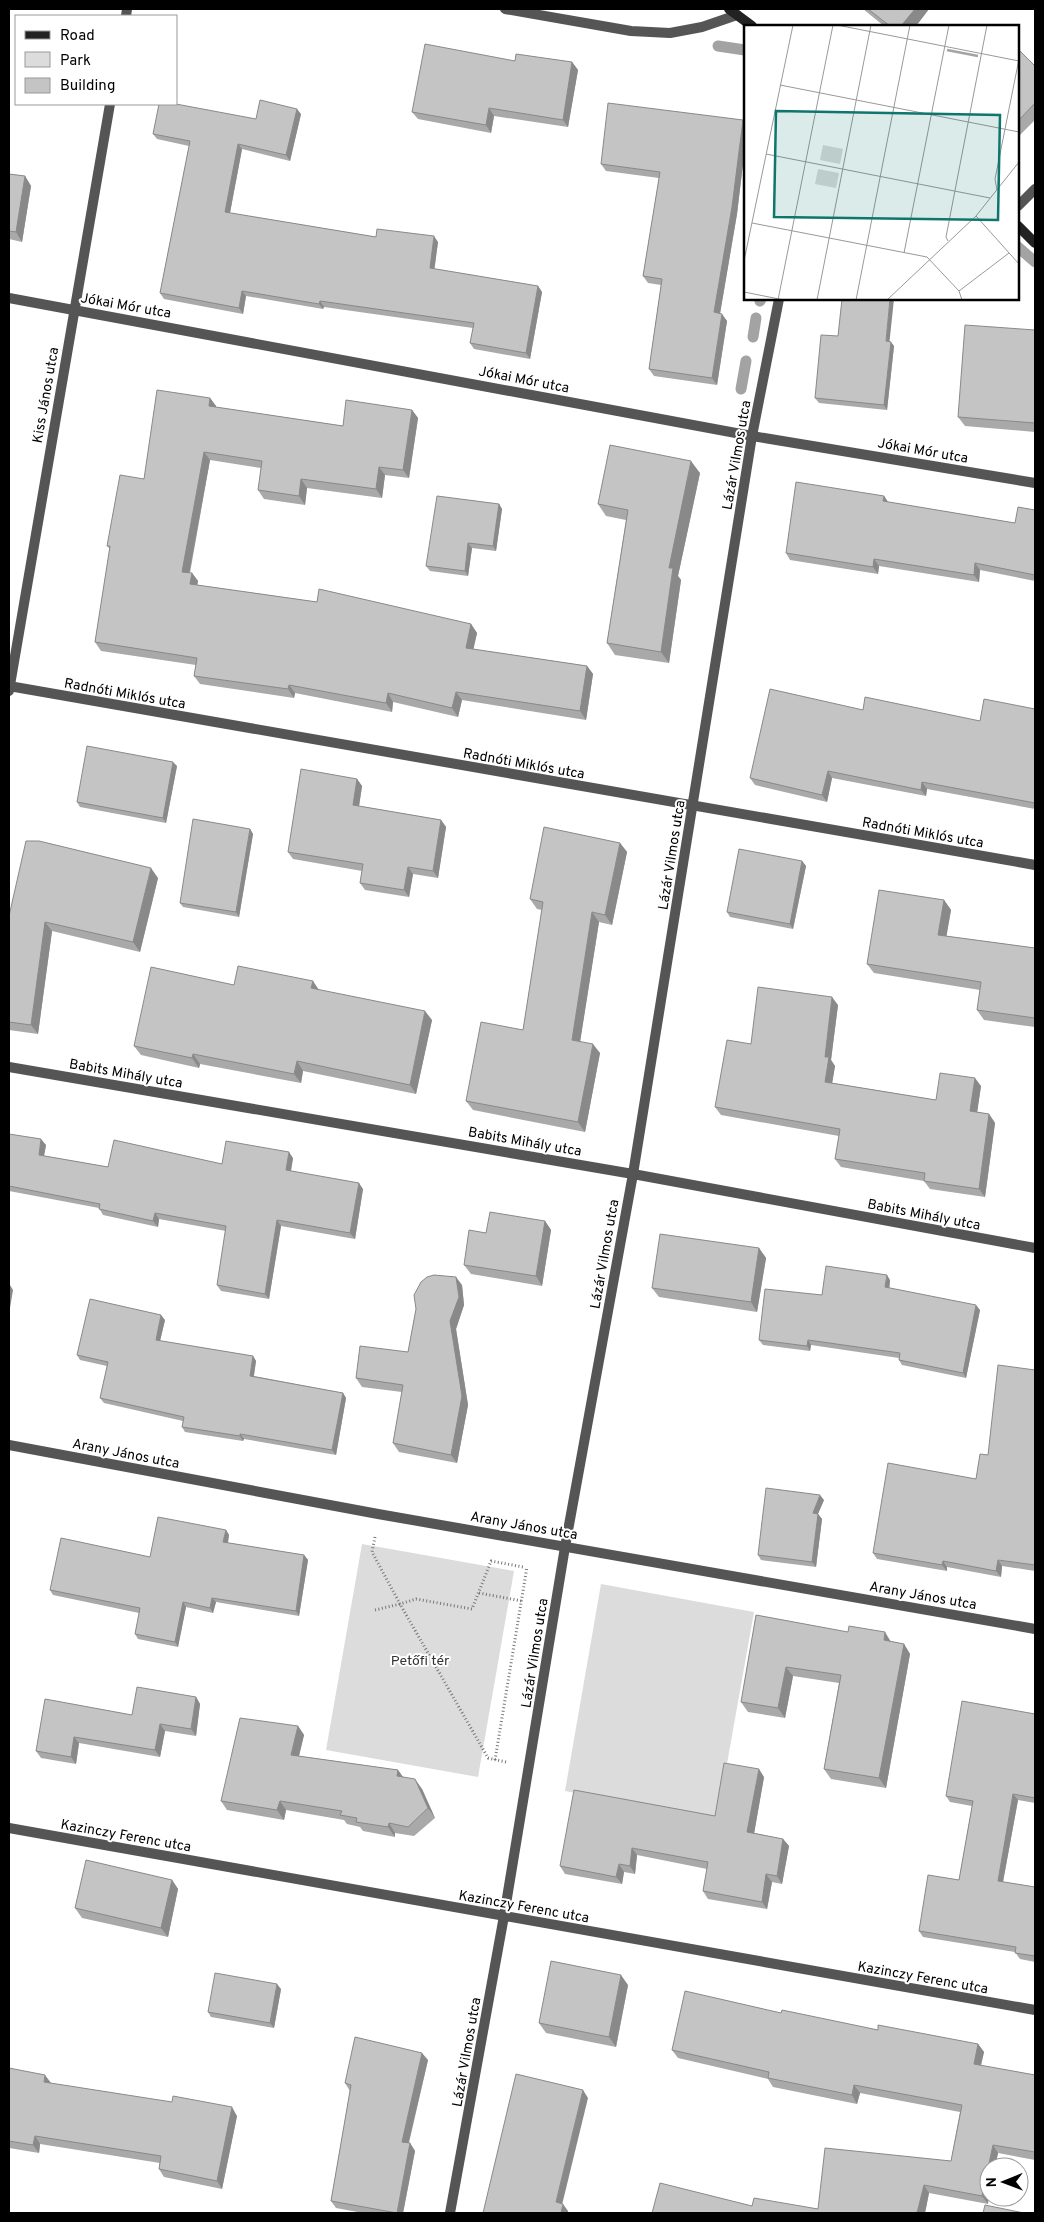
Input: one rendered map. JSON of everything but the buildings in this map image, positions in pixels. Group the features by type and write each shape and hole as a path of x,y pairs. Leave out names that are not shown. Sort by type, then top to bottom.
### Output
{"street":[{"path":"505,9 631,31 670,33 702,27 733,12 751,25"},
{"name":"Kiss János utca","path":"9,688 110,105"},
{"path":"1019,205 1035,189"},
{"path":"1019,227 1035,243"},
{"name":"Jókai Mór utca","path":"9,298 752,436 1035,483"},
{"name":"Lázár Vilmos utca","path":"450,2213 504,1916 565,1546 633,1174 752,436 779,300"},
{"name":"Radnóti Miklós utca","path":"9,688 1035,865"},
{"name":"Babits Mihály utca","path":"9,1067 633,1174 1035,1248"},
{"name":"Arany János utca","path":"9,1445 378,1514 1035,1629"},
{"name":"Kazinczy Ferenc utca","path":"9,1828 1035,2010"}],"path":[{"path":"378,1514 372,1552 488,1758 529,1766"},
{"path":"375,1610 416,1599 472,1609 491,1561 561,1573"},
{"path":"496,1760 527,1567"},
{"path":"479,1593 522,1601"}],"green space":[{"name":"Petőfi tér","path":"362,1544 514,1571 478,1777 326,1750"},
{"path":"601,1584 754,1612 717,1820 565,1791"}],"waterway":[{"path":"718,46 744,50"},
{"path":"1019,248 1035,262"},
{"path":"753,337 756,318"},
{"path":"741,389 746,361"}]}
